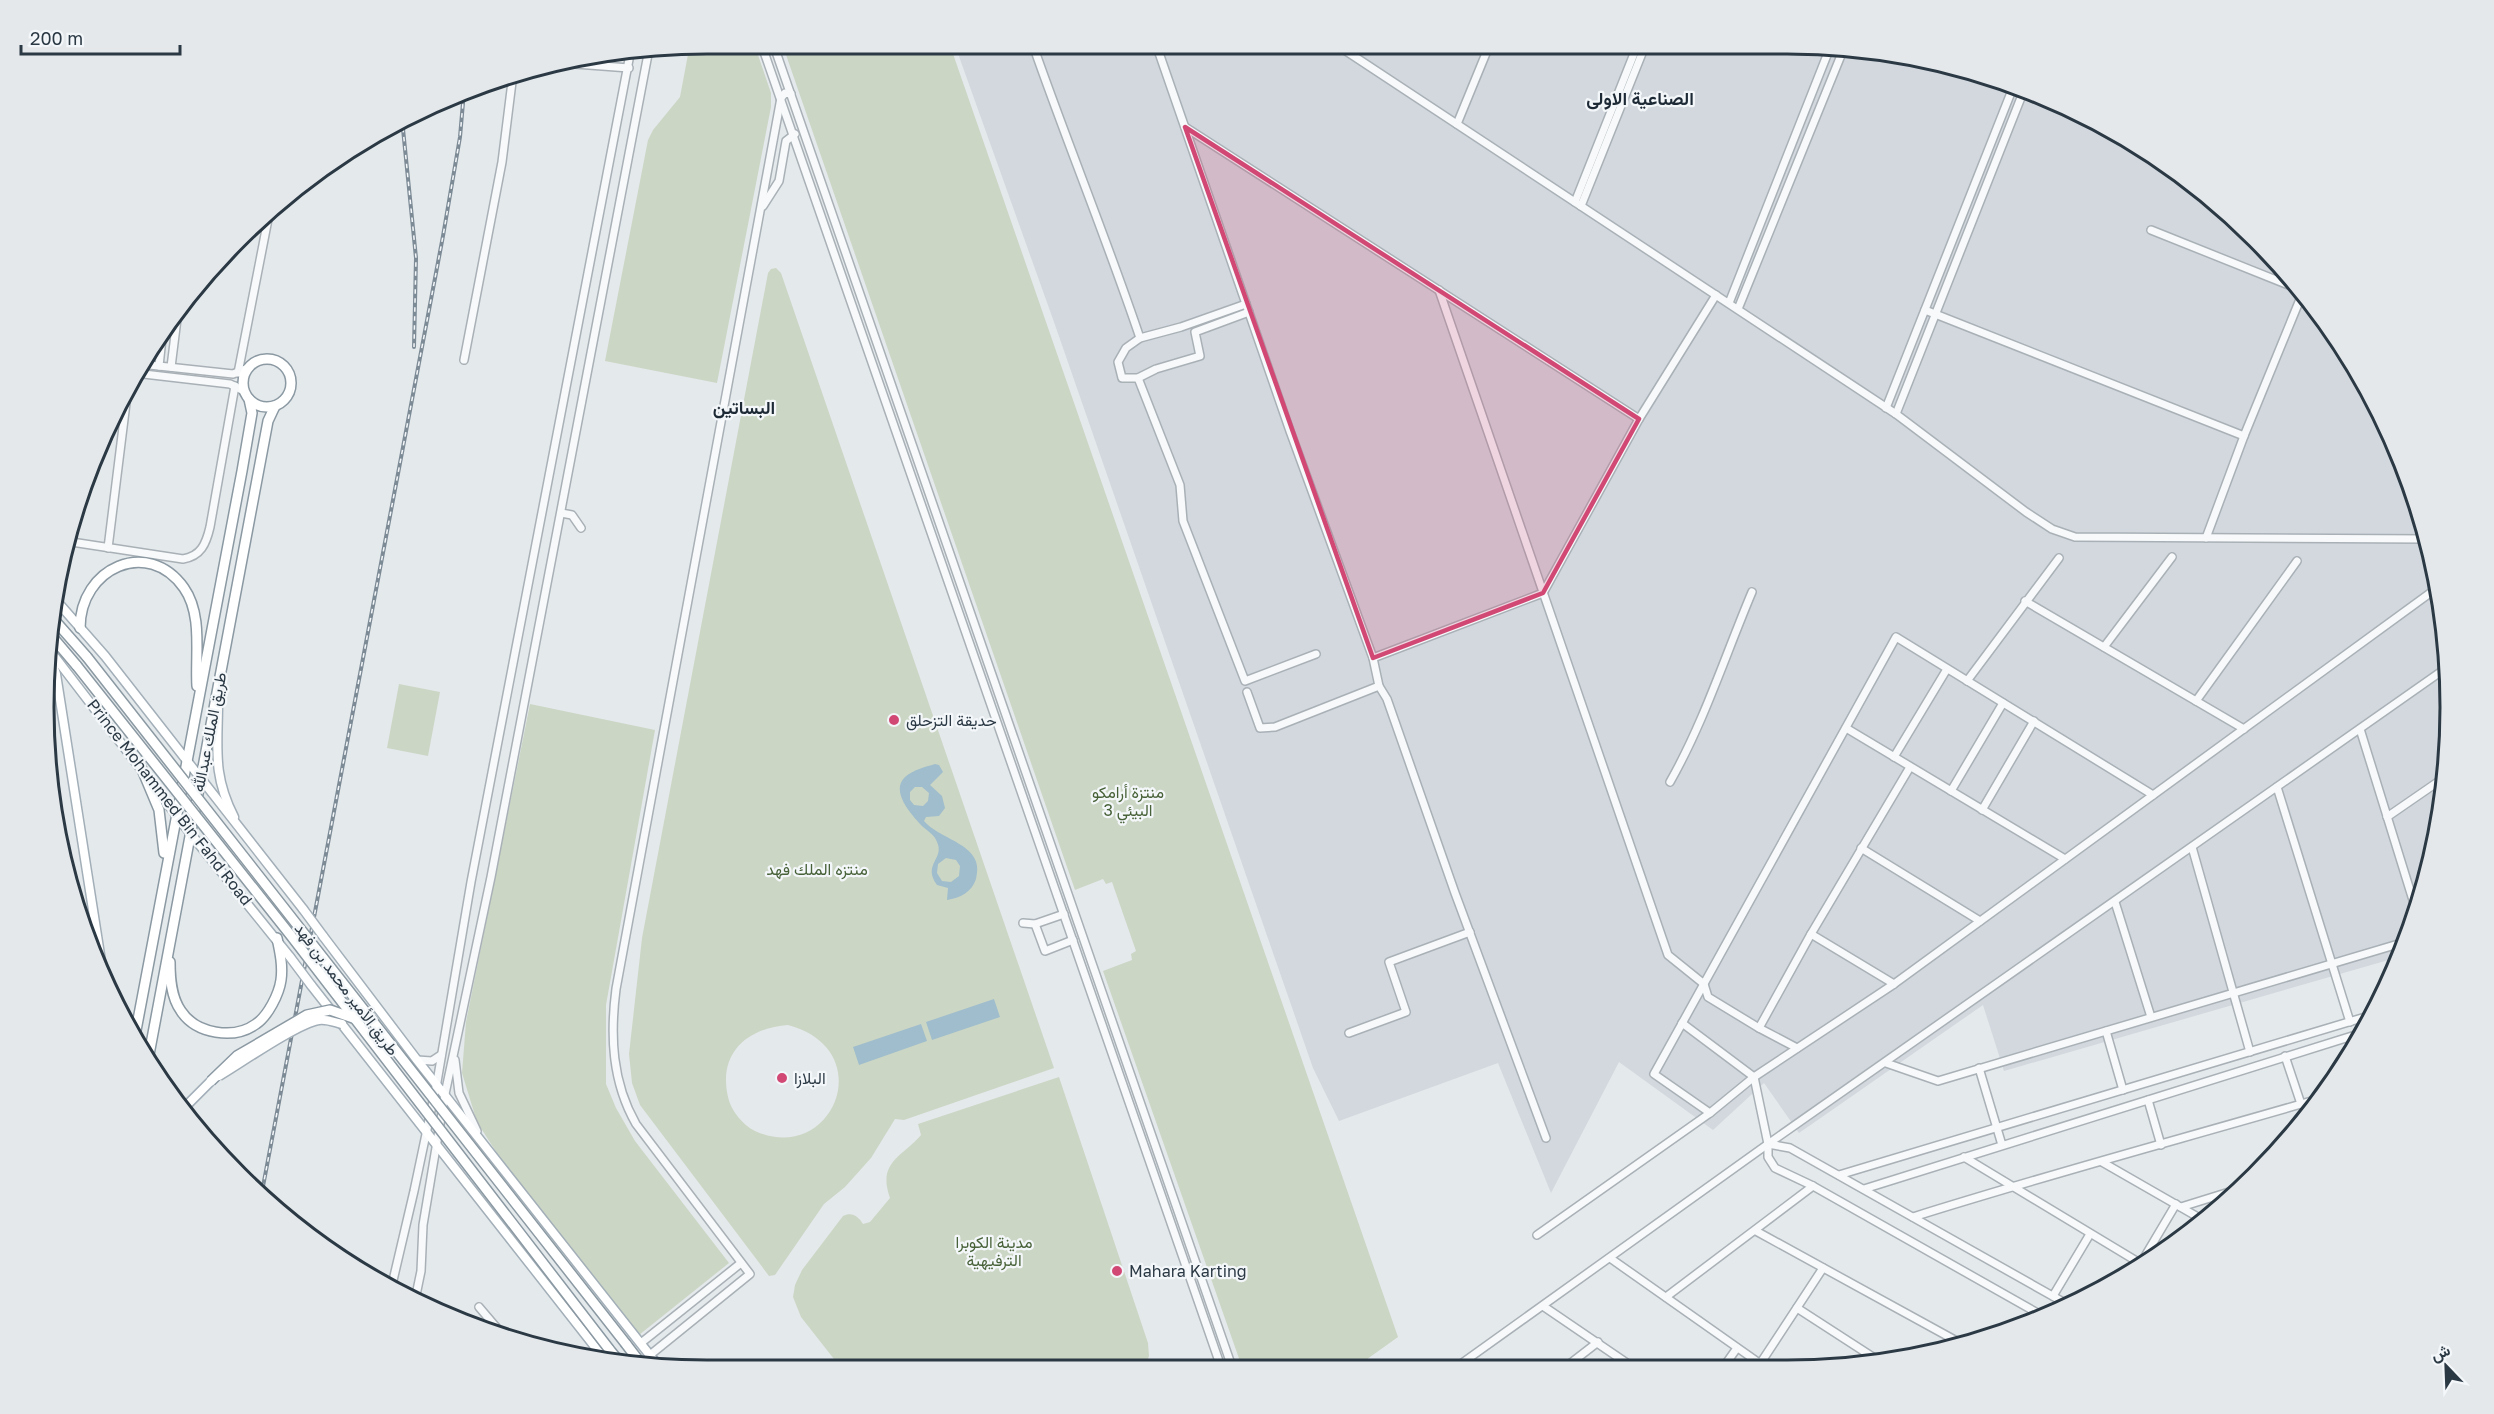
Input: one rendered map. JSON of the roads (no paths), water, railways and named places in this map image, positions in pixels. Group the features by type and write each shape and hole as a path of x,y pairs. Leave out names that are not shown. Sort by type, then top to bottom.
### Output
{"highway":[{"path":"268,358 282,363 291,379 289,393 275,406 261,406 247,395 243,381 248,368 259,360 268,358"},
{"name":"طريق الملك عبدالله","path":"137,1026 248,436 252,413 247,395"},
{"name":"طريق الملك عبدالله","path":"150,1048 268,421 275,406"},
{"path":"80,628 81,607 88,590 98,578 114,568 127,564 145,563 161,567 184,588 193,606 197,628 195,659 198,698"},
{"name":"طريق الأمير محمد بن فهد","path":"60,626 87,657 635,1356"},
{"name":"طريق الأمير محمد بن فهد","path":"57,643 355,1020 612,1352"},
{"path":"141,767 163,825 165,867"},
{"path":"169,943 171,979 180,1011 191,1022 219,1033 236,1032 256,1024 267,1011 281,980 281,956 277,938"},
{"path":"211,1081 237,1056 307,1015 330,1010 355,1020"}],"main road":[{"path":"62,608 105,656 242,834 303,909 417,1060 652,1358"},
{"name":"Prince Mohammed Bin Fahd Road","path":"56,659 190,832 277,938 437,1147 597,1350"},
{"path":"55,670 98,940"},
{"path":"218,686 218,777 225,802 242,834"},
{"path":"188,1104 211,1081 300,1027 316,1020 326,1019 342,1024"}],"street":[{"path":"765,54 1219,1360"},
{"path":"777,54 1230,1360"},
{"path":"1036,54 1117,269 1140,338"},
{"path":"1159,54 1373,658 1379,686 1387,699 1546,1138"},
{"path":"1354,54 1896,414 2052,529 2074,537 2418,538"},
{"path":"1457,124 1486,54"},
{"path":"1578,204 1634,54"},
{"path":"1578,204 1642,54"},
{"path":"1729,303 1828,55"},
{"path":"1738,309 1841,56"},
{"path":"417,1292 421,1271 423,1225 445,1094 493,865 647,57"},
{"path":"393,1280 442,1053 473,871 629,59"},
{"path":"591,65 628,68"},
{"path":"464,360 502,162 512,84"},
{"path":"650,1355 750,1274 636,1124 626,1106 616,1067 612,1022 618,977 781,98 784,93 791,94"},
{"path":"1886,408 2011,94"},
{"path":"1896,414 2021,98"},
{"path":"760,210 779,181 786,141 800,131 802,124"},
{"path":"1185,127 1639,419"},
{"path":"1795,136 1807,139"},
{"path":"1988,154 1997,158"},
{"path":"819,208 828,205"},
{"path":"238,373 267,224"},
{"path":"2151,230 2284,284"},
{"path":"1953,238 1964,242"},
{"path":"1750,250 1760,255"},
{"path":"1439,290 1668,955 1704,984 1708,997 1797,1048"},
{"path":"1373,658 1543,593 1639,419 1716,295"},
{"path":"2206,538 2298,301"},
{"path":"1246,304 1181,327 1140,338 1126,348 1118,362 1122,378 1138,378 1156,369 1200,356 1196,332 1249,312"},
{"path":"1925,310 2244,436"},
{"path":"171,367 176,327"},
{"path":"159,366 161,349"},
{"path":"873,364 882,361"},
{"path":"151,365 238,373 248,368"},
{"path":"144,375 235,386 247,395"},
{"path":"1138,378 1180,484 1183,521 1245,681 1316,654"},
{"path":"75,543 183,559 196,555 205,544 210,527 235,386"},
{"path":"108,548 125,410"},
{"path":"915,484 924,480"},
{"path":"561,513 572,515 581,528"},
{"path":"2104,647 2172,557"},
{"path":"1966,681 2059,558"},
{"path":"2196,701 2297,561"},
{"path":"1670,782 1709,700 1752,592"},
{"path":"1537,1235 1710,1113 1754,1077 1894,984 2429,594"},
{"path":"2025,601 2244,729"},
{"path":"961,619 971,615"},
{"path":"1710,1113 1654,1074 1896,638 2153,795"},
{"path":"1894,758 1947,669"},
{"path":"1466,1360 1768,1144 2439,673"},
{"path":"1247,692 1260,728 1275,727 1379,686"},
{"path":"1951,791 2003,703"},
{"path":"1982,810 2034,721"},
{"path":"1846,728 2064,859"},
{"path":"2360,729 2412,896"},
{"path":"1003,739 1013,735"},
{"path":"1760,1028 1810,934 1910,767"},
{"path":"2387,817 2435,784"},
{"path":"2277,787 2350,1022"},
{"path":"2192,848 2250,1052"},
{"path":"1862,849 1980,921"},
{"path":"1060,903 1069,900"},
{"path":"2115,902 2151,1017"},
{"path":"1023,923 1035,924 1064,914"},
{"path":"1035,924 1045,951 1073,940"},
{"path":"1350,1033 1406,1012 1389,962 1470,932"},
{"path":"1810,934 1894,984"},
{"path":"1886,1063 1938,1081 2394,945"},
{"path":"1079,959 1089,955"},
{"path":"1095,1003 1104,1000"},
{"path":"1839,1175 2361,1018"},
{"path":"1682,1023 1754,1077 1768,1144 1768,1157 1774,1168 1814,1186 2034,1311"},
{"path":"2106,1031 2123,1090"},
{"path":"1864,1189 2352,1036"},
{"path":"1111,1049 1120,1046"},
{"path":"455,1051 459,1093 482,1142"},
{"path":"417,1060 432,1061 438,1059 442,1053"},
{"path":"2285,1056 2301,1104"},
{"path":"1979,1068 2002,1145"},
{"path":"2148,1100 2161,1145"},
{"path":"1913,1217 2010,1186 2102,1162 2307,1102"},
{"path":"1768,1144 1790,1148 2060,1300"},
{"path":"1147,1153 1157,1149"},
{"path":"1964,1157 2135,1260"},
{"path":"2102,1162 2196,1216"},
{"path":"1666,1297 1814,1186"},
{"path":"2151,1249 2178,1206 2223,1193"},
{"path":"1756,1231 1952,1339"},
{"path":"2053,1296 2090,1234"},
{"path":"1610,1258 1754,1360"},
{"path":"641,1343 741,1263"},
{"path":"1764,1360 1823,1268"},
{"path":"1188,1273 1198,1270"},
{"path":"1543,1306 1623,1360"},
{"path":"479,1307 493,1324"},
{"path":"1797,1308 1869,1354"},
{"path":"1575,1360 1598,1342"},
{"path":"1729,1360 1737,1348"}],"water":[{"path":"935,764 939,765 943,772 930,785 942,796 945,808 939,816 926,817 924,821 960,844 974,858 977,867 976,879 972,887 961,896 947,900 948,888 937,885 933,878 933,867 939,848 936,839 908,809 900,789 905,777","holes":["915,787 922,787 929,793 928,801 923,806 914,805 910,800 910,792","946,858 956,860 960,866 959,876 951,882 942,881 937,873 938,864"]},
{"path":"994,999 1000,1017 932,1040 926,1022"},
{"path":"921,1024 927,1041 859,1065 853,1047"}],"railway":[{"path":"263,1186 443,236 460,137 463,102"},
{"path":"403,129 416,258 414,347"}],"place":[{"name":"حديقة التزحلق","path":"894,720"},
{"name":"البلازا","path":"782,1078"},
{"name":"Mahara Karting","path":"1117,1271"}],"district":[{"name":"الصناعية الاولى","path":"1640,99"},
{"name":"البساتين","path":"744,408"}],"park label":[{"name":"منتزة أرامكو البيئي 3","path":"1128,801"},
{"name":"منتزه الملك فهد","path":"817,869"},
{"name":"مدينة الكوبرا الترفيهية","path":"994,1251"}]}
